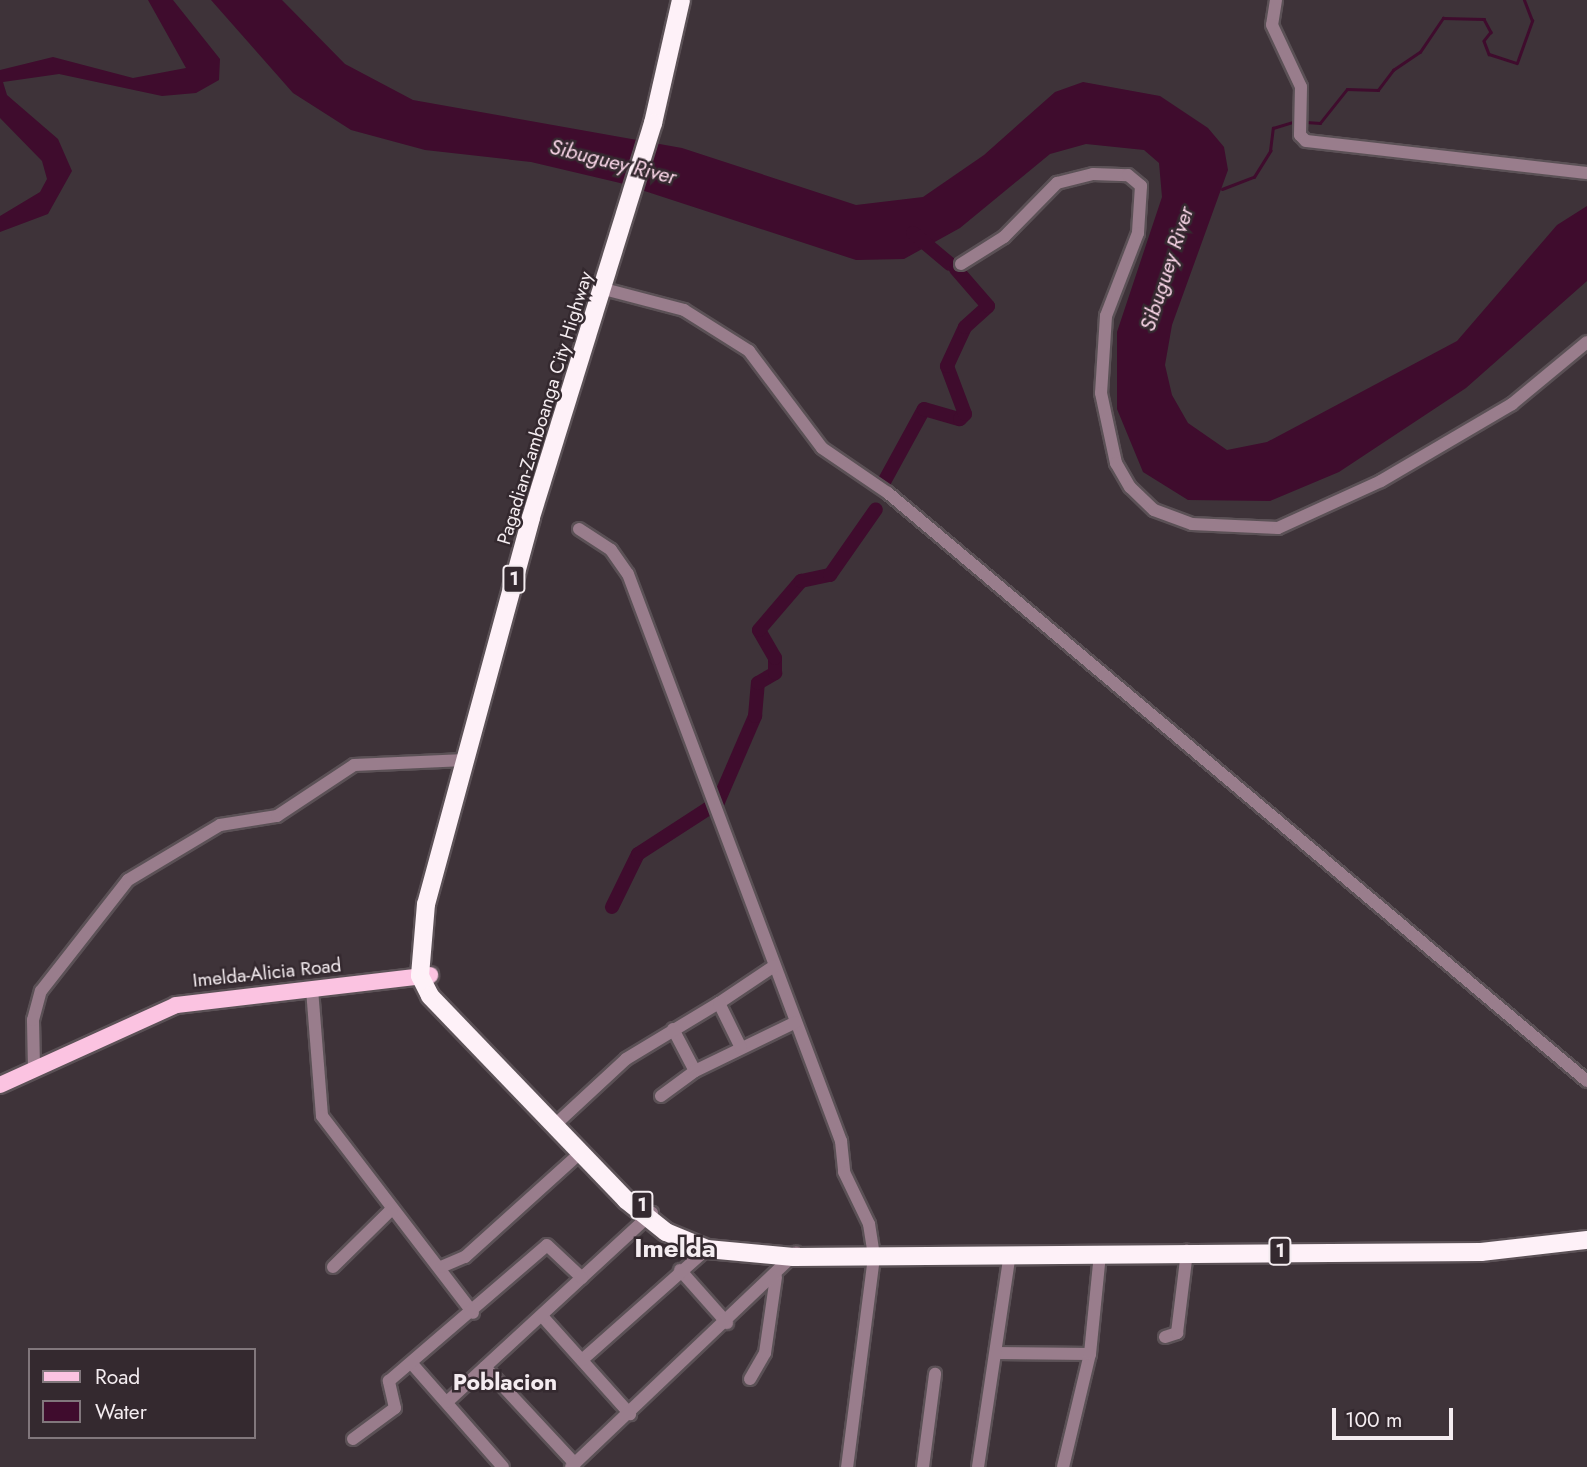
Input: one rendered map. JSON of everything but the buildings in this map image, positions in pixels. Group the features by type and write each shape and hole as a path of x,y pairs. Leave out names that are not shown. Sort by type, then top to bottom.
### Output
{"highway":[{"name":"Pagadian-Zamboanga City Highway","path":"425,976 421,950 426,904 465,760 628,213 653,123 681,0"},
{"name":"1","path":"425,976 451,1014 666,1232 707,1249 795,1253 1480,1252 1587,1240"},
{"name":"1","path":"425,976 448,1021 580,1153 650,1216 723,1244 795,1253"}],"main road":[{"name":"Imelda-Alicia Road","path":"0,1085 176,1005 425,976"}],"street":[{"path":"1276,0 1272,25 1301,88 1300,135 1306,141 1587,173"},
{"path":"961,264 1004,237 1058,183 1093,174 1128,175 1141,186 1139,233 1106,316 1101,393 1116,463 1130,488 1154,510 1192,524 1278,528 1369,486 1511,404 1587,342"},
{"path":"604,289 684,310 749,351 822,448 888,493 1587,1081"},
{"path":"579,529 611,550 628,574 715,812 796,1022 874,1253 847,1467"},
{"path":"34,1068 33,1020 41,991 128,880 220,825 277,816 354,765 465,760"},
{"path":"557,1123 618,1065 774,966"},
{"path":"312,989 323,1116 473,1312"},
{"path":"719,1003 741,1048"},
{"path":"661,1096 695,1072 796,1022"},
{"path":"673,1030 695,1072"},
{"path":"443,1270 465,1257 580,1153"},
{"path":"332,1268 392,1209"},
{"path":"447,1402 650,1216"},
{"path":"353,1439 395,1408 389,1381 413,1365 547,1245 582,1278"},
{"path":"582,1360 680,1270 707,1249"},
{"path":"1165,1337 1177,1333 1188,1251"},
{"path":"978,1467 1010,1252"},
{"path":"485,1367 573,1465 776,1277 795,1253"},
{"path":"1063,1467 1090,1354 1100,1253"},
{"path":"680,1270 727,1322"},
{"path":"750,1379 765,1353 776,1277"},
{"path":"542,1315 630,1414"},
{"path":"996,1353 1090,1354"},
{"path":"413,1365 503,1467"},
{"path":"923,1467 935,1374"}],"water":[{"path":"148,0 173,0 220,59 219,80 196,93 162,96 59,74 3,82 7,95 58,139 72,171 48,214 0,232 0,216 40,192 47,179 42,161 0,118 0,70 53,57 133,78 186,68"},
{"name":"Sibuguey River","path":"211,0 282,0 345,64 413,100 682,148 856,205 923,197 984,155 1055,92 1083,82 1160,96 1208,128 1224,147 1228,170 1172,325 1165,365 1172,395 1188,423 1227,450 1267,442 1457,341 1557,225 1587,206 1587,281 1466,388 1339,472 1270,501 1188,500 1143,472 1117,409 1117,332 1162,197 1159,163 1144,150 1086,144 1050,154 960,228 904,259 856,260 620,183 531,162 425,150 351,130 293,93"}],"waterway":[{"path":"1306,122 1320,123 1347,89 1378,90 1393,70 1420,52 1443,18 1484,19 1491,32 1484,41 1489,54 1517,63 1532,21 1524,0"},
{"path":"1222,189 1254,177 1270,151 1273,128 1296,121"},
{"path":"913,233 950,264"},
{"path":"884,482 924,409 960,419 965,414 947,366 965,327 988,306 956,269"},
{"path":"612,907 638,854 718,802 755,716 758,683 775,673 775,658 759,630 801,581 830,575 876,509"}],"district":[{"name":"Imelda","path":"675,1249"},
{"name":"Poblacion","path":"505,1382"}]}
